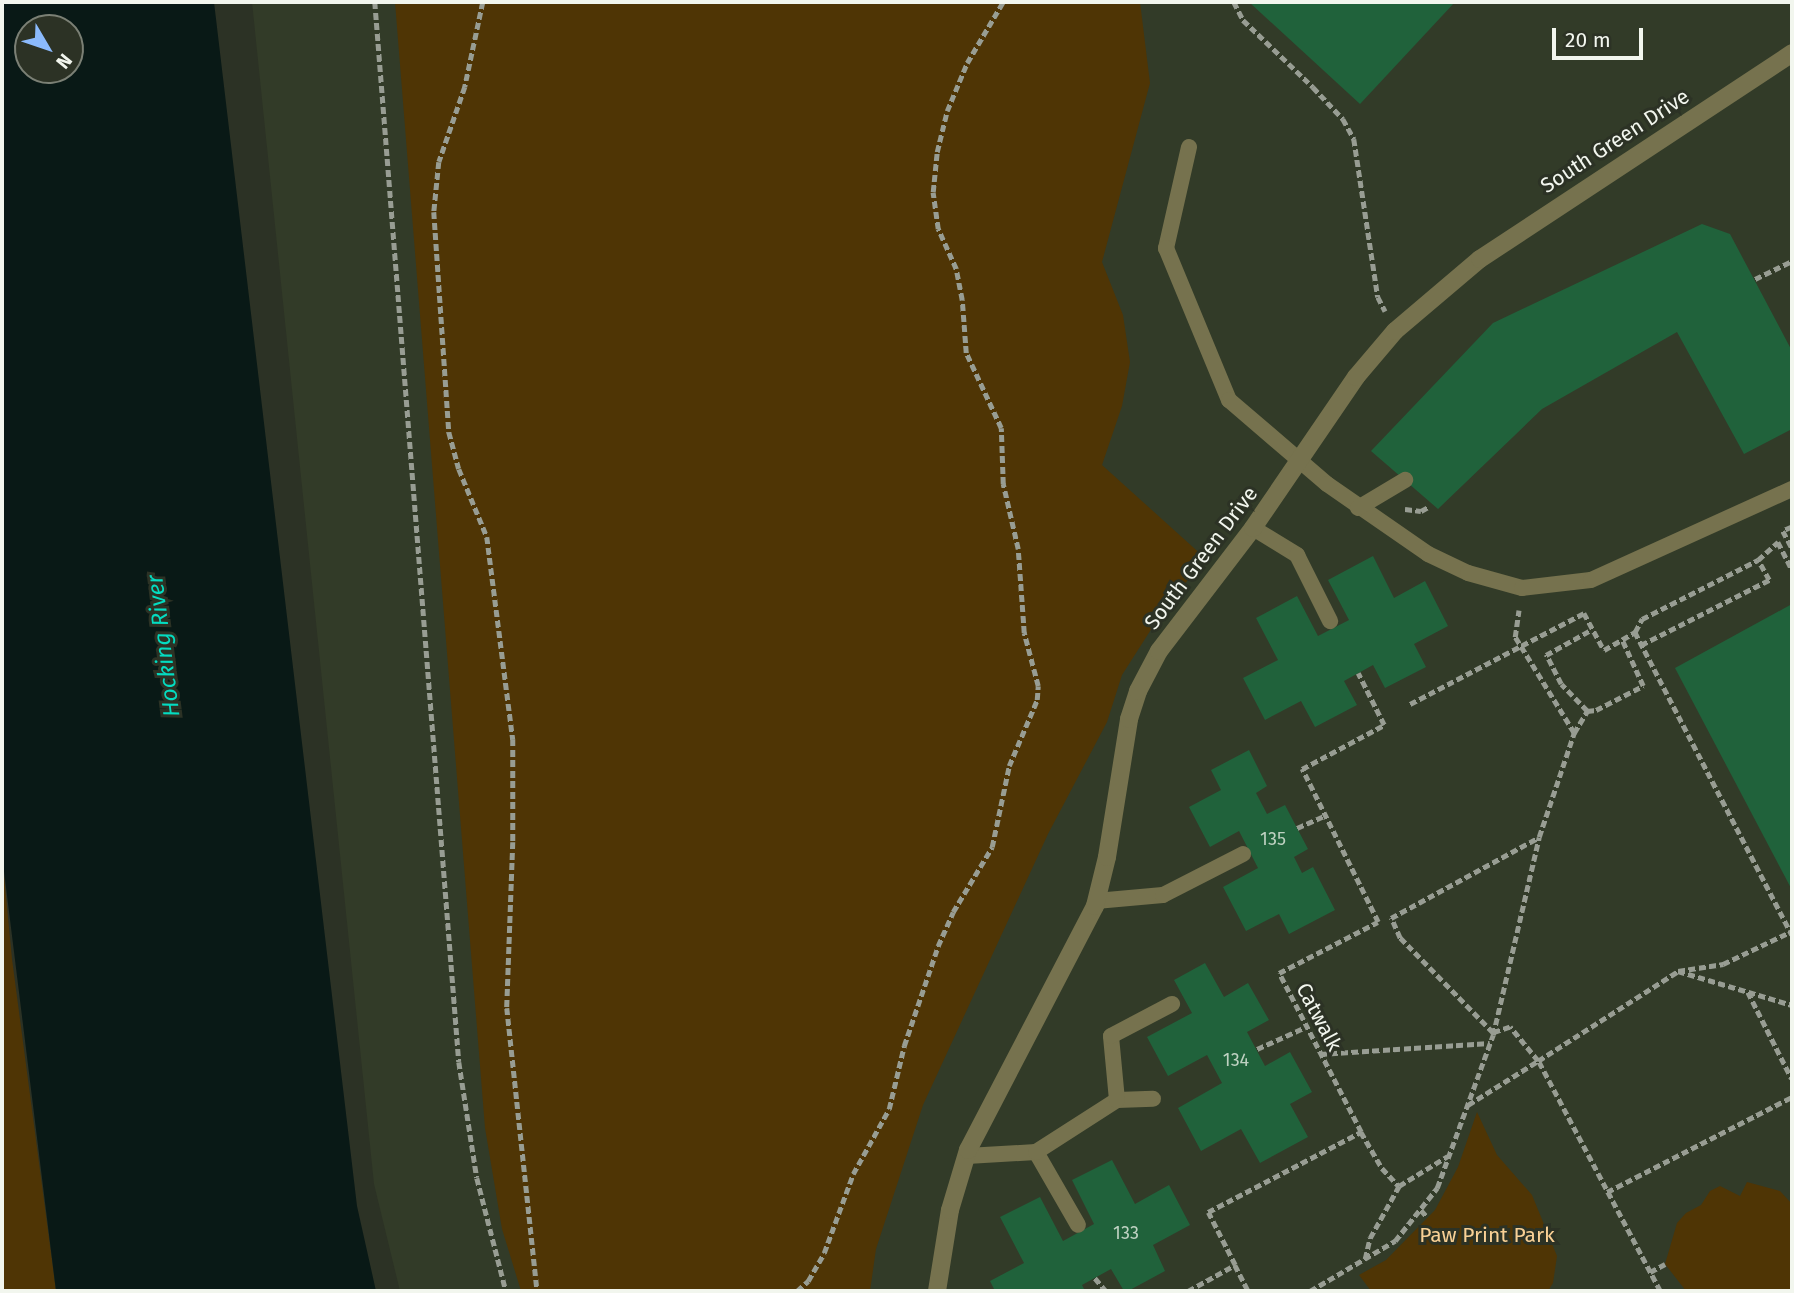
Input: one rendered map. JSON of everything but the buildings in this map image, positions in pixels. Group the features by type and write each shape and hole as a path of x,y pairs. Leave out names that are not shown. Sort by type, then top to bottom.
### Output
{"street":[{"name":"South Green Drive","path":"937,1291 950,1210 967,1156 1096,901 1107,857 1129,719 1138,691 1159,651 1253,528 1356,377 1395,331 1480,259 1792,54"}],"lane":[{"path":"1189,148 1166,248 1229,400 1358,508 1428,554 1468,573 1522,588 1591,580 1792,489"},
{"path":"1358,508 1405,480"},
{"path":"1253,528 1297,555 1330,621"},
{"path":"1096,901 1163,895 1242,854"},
{"path":"1117,1100 1111,1036 1172,1004"},
{"path":"967,1156 1036,1152 1117,1100 1153,1099"},
{"path":"1036,1152 1078,1225"}],"path":[{"path":"375,2 459,1062 477,1178 506,1291"},
{"path":"483,2 465,87 439,162 433,212 449,432 459,469 487,537 513,739 513,842 507,1008 537,1291"},
{"path":"797,1291 808,1282 824,1253 853,1174 889,1109 904,1046 938,946 953,912 992,847 1009,766 1037,700 1038,686 1024,633 1018,548 1003,484 1000,428 965,353 962,300 956,269 938,229 933,192 937,152 947,111 967,63 1003,2"},
{"path":"1234,2 1242,20 1313,87 1343,119 1354,139 1378,297 1395,331"},
{"path":"1755,279 1792,261"},
{"path":"1792,527 1783,531 1792,548"},
{"path":"1410,704 1584,613 1604,650 1635,632 1642,619 1758,560 1778,541 1792,569"},
{"path":"1641,645 1769,580 1758,560"},
{"path":"1522,588 1515,637 1574,733"},
{"path":"1587,711 1561,684 1546,656 1591,630"},
{"path":"1468,1105 1678,971 1723,964 1792,933 1635,632"},
{"path":"1587,711 1596,710 1643,686 1622,640"},
{"name":"Catwalk","path":"1358,673 1384,725 1302,769 1378,922 1279,973 1361,1132 1382,1168 1399,1186"},
{"path":"1310,1291 1395,1241 1437,1188 1493,1033 1539,837 1574,733 1587,711"},
{"path":"1297,828 1326,816"},
{"path":"1493,1033 1399,938 1391,918 1539,837"},
{"path":"1678,971 1792,1005"},
{"path":"1747,992 1792,1079"},
{"path":"1256,1049 1306,1027"},
{"path":"1493,1033 1510,1027 1538,1061 1660,1291"},
{"path":"1320,1054 1490,1043"},
{"path":"1607,1192 1792,1097"},
{"path":"1248,1291 1208,1212 1361,1132"},
{"path":"1365,1259 1370,1238 1399,1186 1449,1155"},
{"path":"1420,1210 1427,1217"},
{"path":"1650,1272 1665,1264"},
{"path":"1188,1291 1235,1265"},
{"path":"1095,1278 1106,1291"}],"shaded area":[{"path":"252,2 1792,2 1792,1291 400,1291 374,1184"}],"green space":[{"path":"395,2 1140,2 1150,83 1102,262 1123,315 1130,362 1122,406 1102,465 1205,558 1159,617 1122,675 1107,722 1048,834 923,1105 876,1249 870,1291 521,1291 502,1229 485,1128"},
{"path":"2,855 12,959 56,1291 2,1291"},
{"name":"Paw Print Park","path":"1477,1112 1497,1155 1532,1195 1557,1256 1553,1283 1548,1291 1371,1291 1359,1275 1386,1260 1435,1210 1458,1167"},
{"path":"1747,1182 1780,1191 1792,1204 1792,1291 1686,1291 1665,1264 1677,1223 1686,1213 1701,1205 1710,1191 1720,1186 1740,1196"}],"water":[{"name":"Hocking River","path":"2,2 214,2 357,1206 376,1291 56,1291 2,855"}]}
